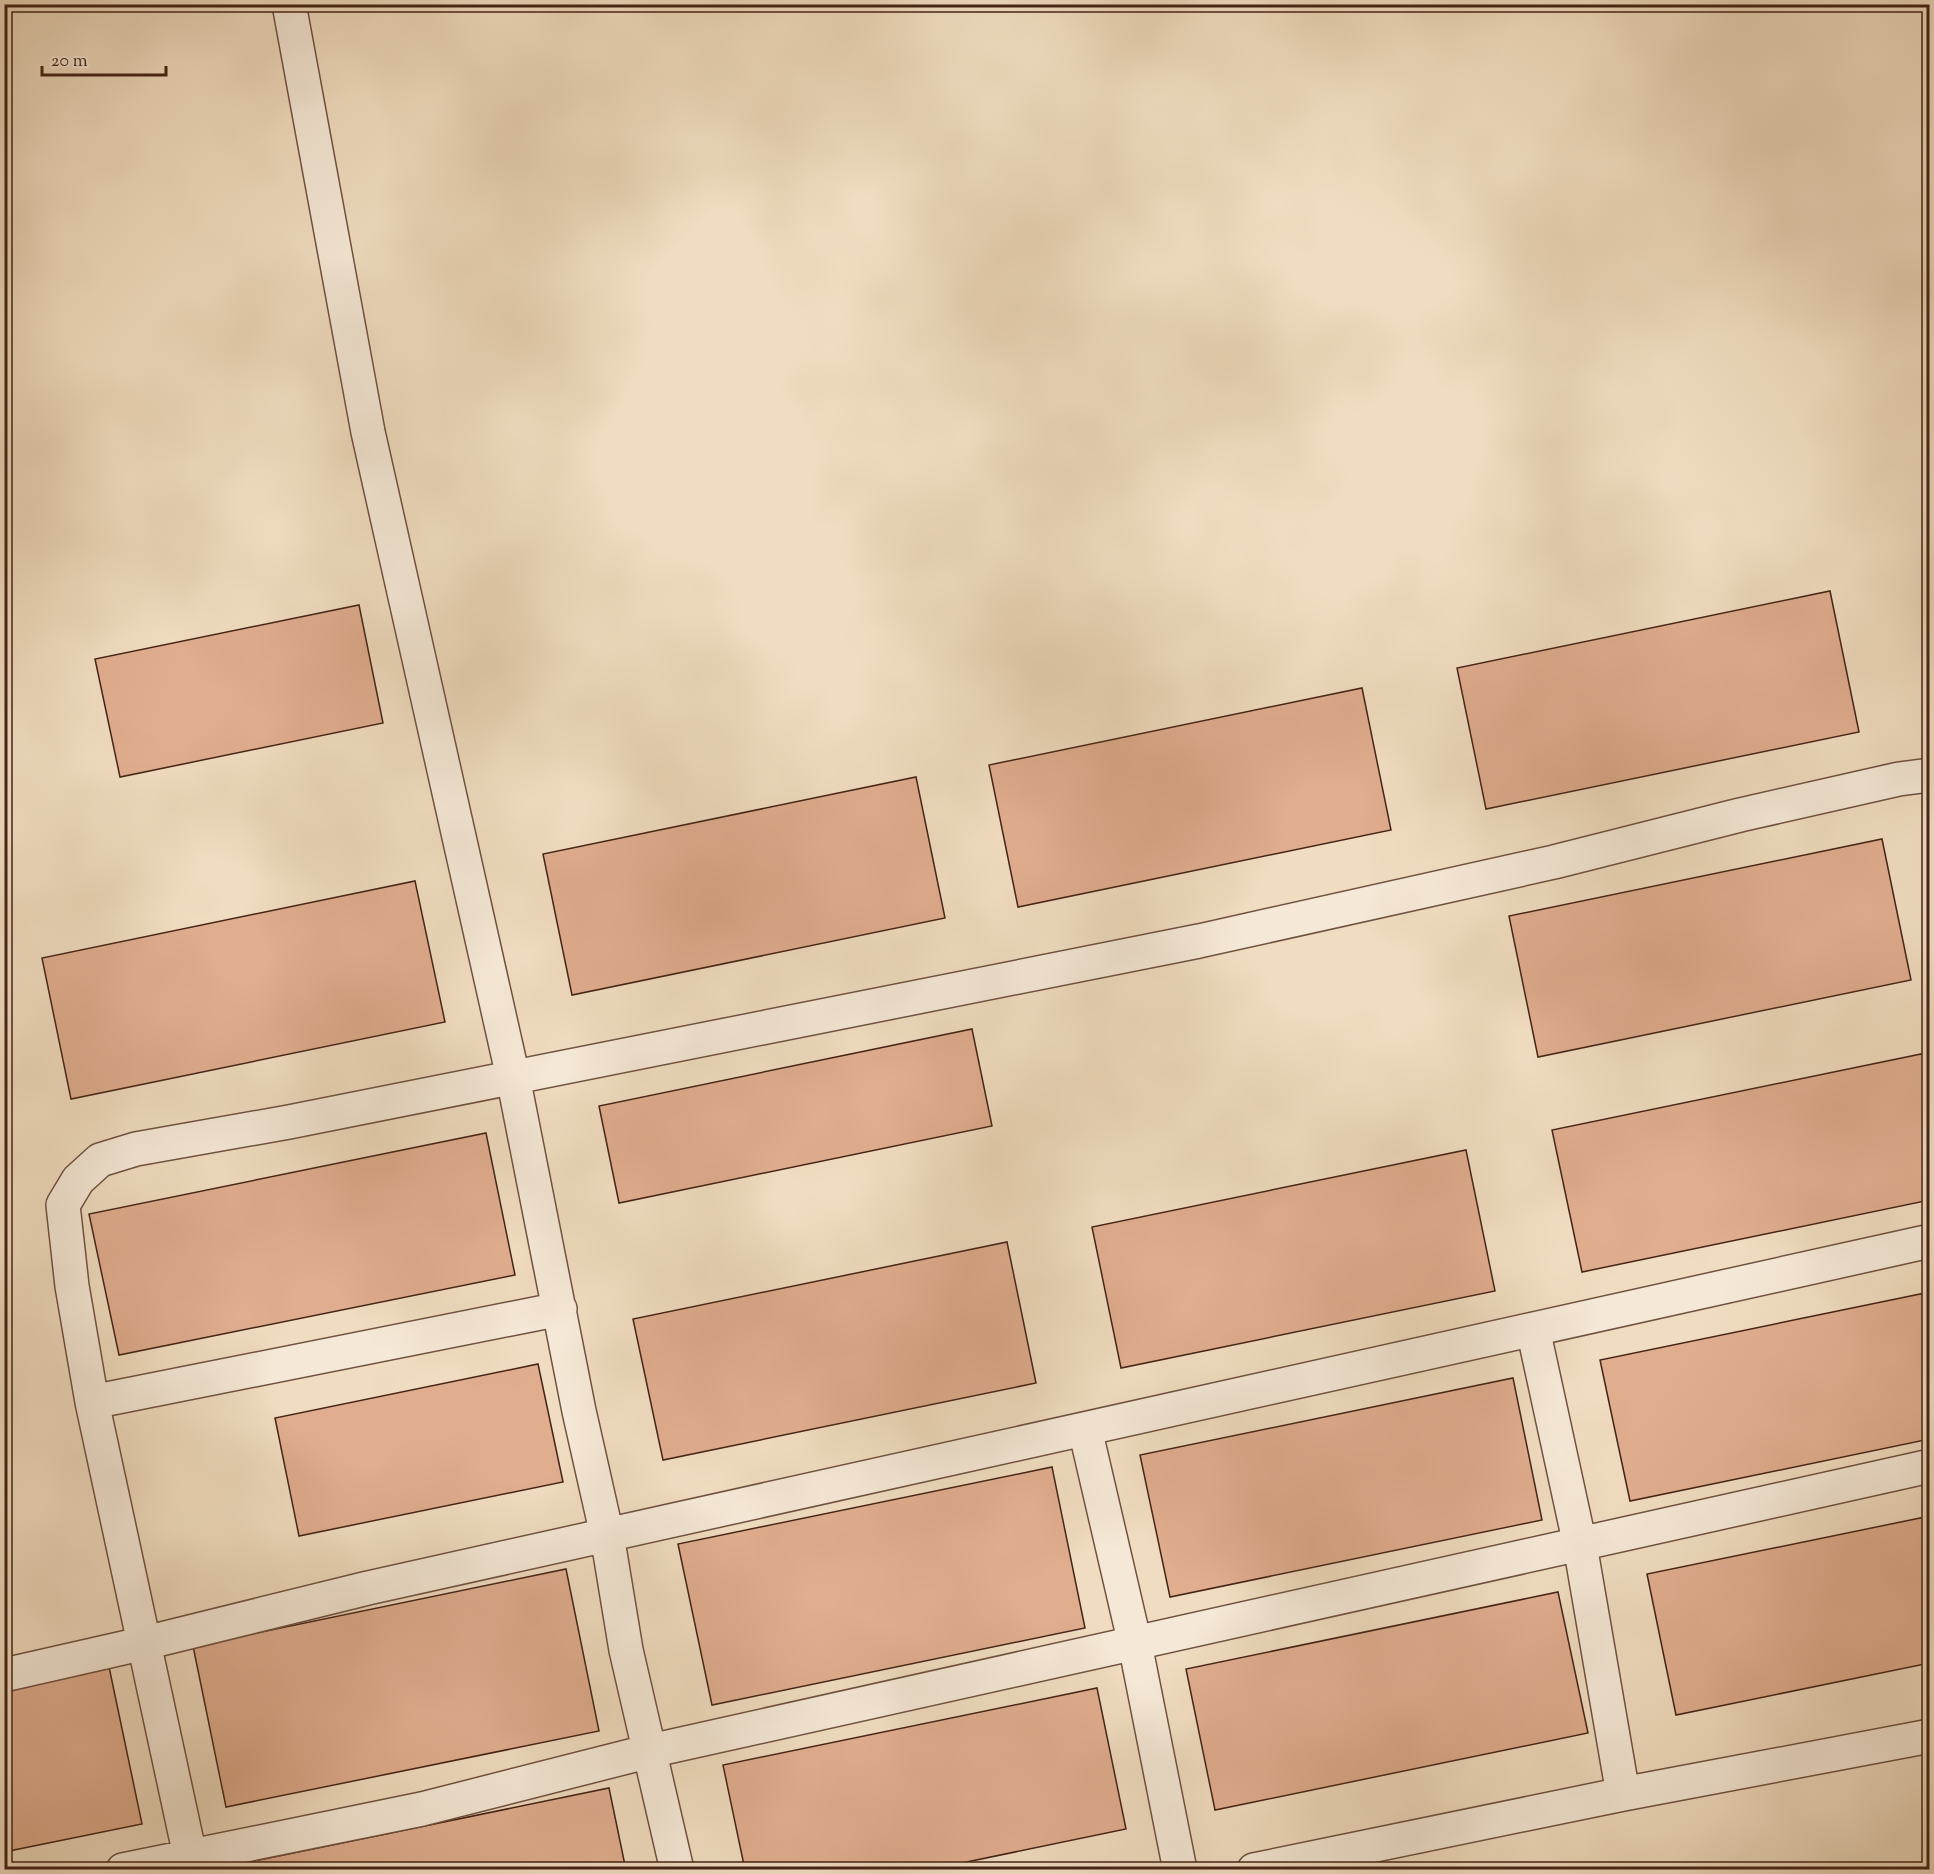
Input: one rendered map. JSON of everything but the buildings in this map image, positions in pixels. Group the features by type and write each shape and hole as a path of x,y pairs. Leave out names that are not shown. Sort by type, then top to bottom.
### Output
{"street":[{"path":"289,4 368,432 513,1077 606,1535 626,1650 677,1869"},
{"path":"190,1856 92,1402 72,1286 63,1205 78,1180 100,1160 136,1149 289,1122 1199,940 1554,862 1899,779 1929,775"},
{"path":"4,1675 368,1588 1929,1241"},
{"path":"92,1402 560,1309"},
{"path":"1533,1329 1580,1545 1623,1794"},
{"path":"1085,1429 1135,1644 1180,1869"},
{"path":"123,1869 422,1809 650,1751 1929,1466"},
{"path":"1254,1869 1623,1794 1929,1736"}]}
